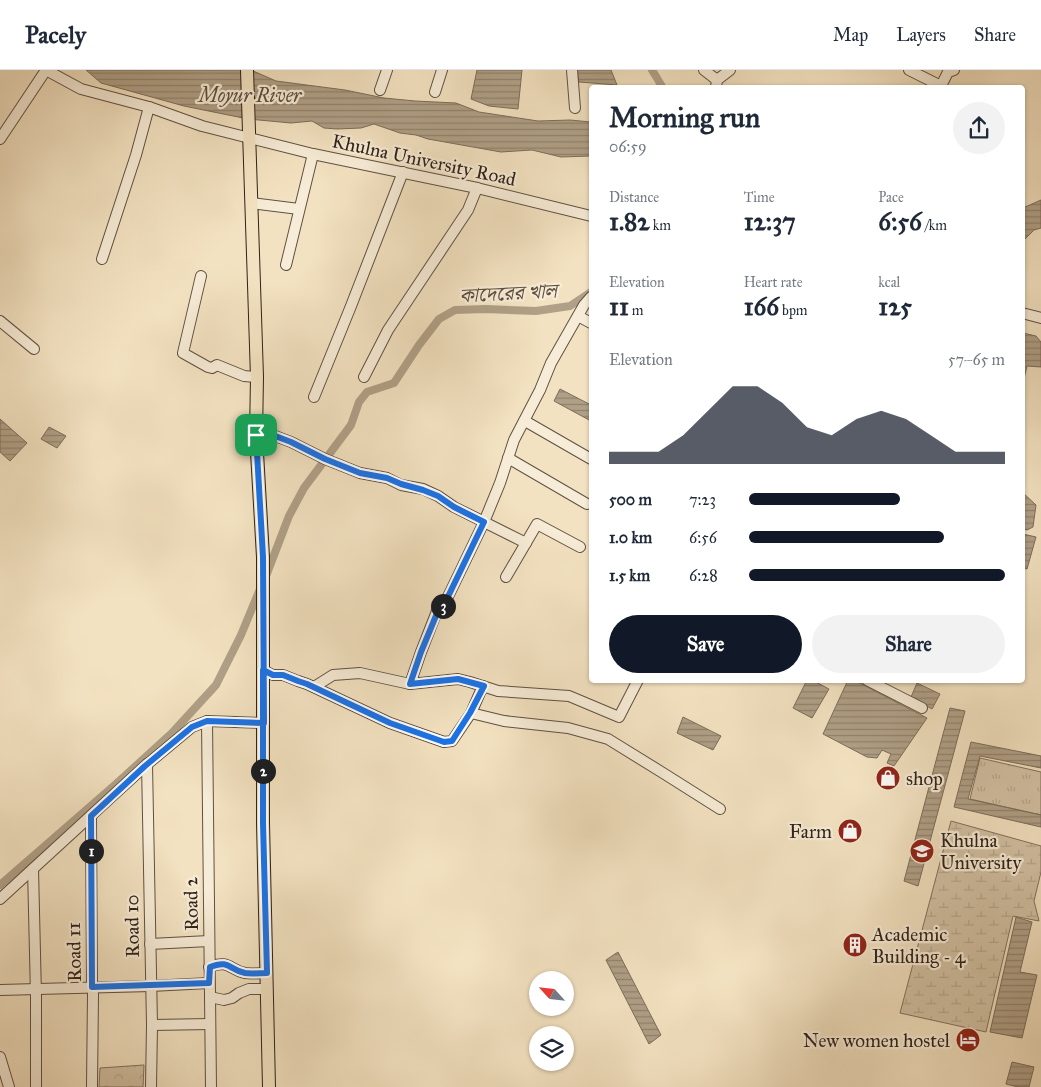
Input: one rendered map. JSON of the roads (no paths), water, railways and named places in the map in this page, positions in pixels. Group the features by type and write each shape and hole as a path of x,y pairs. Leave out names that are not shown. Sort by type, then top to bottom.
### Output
{"main road":[{"path":"247,70 257,377 256,435 263,557 263,823 269,1087"}],"street":[{"name":"Khulna University Road","path":"46,70 81,89 149,107 202,126 250,133 313,154 477,188 589,216"},
{"path":"0,139 46,70"},
{"path":"380,90 388,70"},
{"path":"435,92 442,70"},
{"path":"572,70 575,108"},
{"path":"704,70 716,84 730,70"},
{"path":"909,70 937,85"},
{"path":"942,85 948,72 954,70"},
{"path":"102,259 136,155 149,107"},
{"path":"286,265 313,154"},
{"path":"314,397 404,172"},
{"path":"364,377 388,330 468,210 477,188"},
{"path":"251,203 299,209"},
{"path":"200,276 183,353 208,367 212,368 217,365 244,376 257,377"},
{"path":"410,684 440,606 443,607 484,522 514,440 525,421 551,363 584,304 589,299"},
{"path":"1025,315 1041,318"},
{"path":"578,316 589,322"},
{"path":"0,321 34,349"},
{"path":"525,421 589,458"},
{"path":"256,435 270,434 360,473 387,478 423,490 438,496 454,507 526,543"},
{"path":"508,458 587,504"},
{"path":"506,578 537,524 580,547"},
{"path":"263,670 273,675 283,675 314,687 390,723 444,742 452,741 484,686"},
{"path":"314,687 333,675 360,673 410,684 458,679 498,691 569,696 619,716 636,683"},
{"path":"873,683 922,708"},
{"path":"470,713 504,721 568,728 608,740 720,809"},
{"path":"0,899 147,764 192,727 207,721 264,723"},
{"name":"Road 2","path":"207,721 211,1087"},
{"name":"Road 10","path":"147,764 152,1025 151,1087"},
{"name":"Road 11","path":"91,816 92,1087"},
{"path":"33,869 36,1087"},
{"path":"150,944 209,941"},
{"path":"210,967 217,964 227,964 247,973 267,973"},
{"path":"0,990 209,983"},
{"path":"210,998 224,1000 249,989 267,989"},
{"path":"152,1025 210,1024"},
{"path":"0,1057 8,1087"}],"water":[{"name":"Moyur River","path":"86,70 251,70 276,81 345,90 384,98 456,103 479,112 538,121 570,120 589,122 589,156 561,157 532,150 501,152 400,133 374,124 361,128 337,129 324,128 312,121 291,123 248,119 184,106 101,83"},
{"path":"477,70 522,70 518,109 489,106 471,99"},
{"path":"577,70 611,70 617,85 579,82"},
{"path":"1041,200 1041,228 1034,230 1025,239 1025,207"},
{"path":"1025,333 1036,336 1041,342 1041,367 1027,366 1025,374"},
{"path":"560,389 589,404 589,420 554,401"},
{"path":"0,419 27,443 10,461 0,452"},
{"path":"49,427 66,436 57,448 41,439"},
{"path":"1025,495 1036,505 1033,527 1025,530"},
{"path":"1025,534 1036,537 1027,569 1025,568"},
{"path":"806,683 818,683 829,689 812,718 793,708"},
{"path":"847,683 860,683 927,718 894,766 887,763 891,754 882,750 877,758 867,757 823,734"},
{"path":"917,683 940,694 932,709 911,697"},
{"path":"950,708 965,711 918,886 904,881"},
{"path":"683,717 721,736 713,750 677,733"},
{"path":"971,742 1041,756 1041,768 980,756 968,799 1041,815 1041,827 954,807"},
{"path":"1016,917 1032,922 1020,972 1037,975 1022,1038 990,1032"},
{"path":"618,952 661,1035 649,1044 606,960"},
{"path":"1012,1062 1034,1067 1029,1087 1006,1084"}],"waterway":[{"path":"652,70 661,85"},
{"name":"কাদেরের খাল","path":"266,576 289,516 304,488 351,425 359,402 367,392 394,383 439,319 455,310 536,311 570,306 589,293"},
{"path":"0,885 172,733 216,685 241,635 260,589"}],"place":[{"name":"shop","path":"888,778"},
{"name":"Farm","path":"850,831"},
{"name":"Khulna University","path":"922,851"},
{"name":"Academic Building - 4","path":"855,945"},
{"name":"New women hostel","path":"968,1040"}]}
